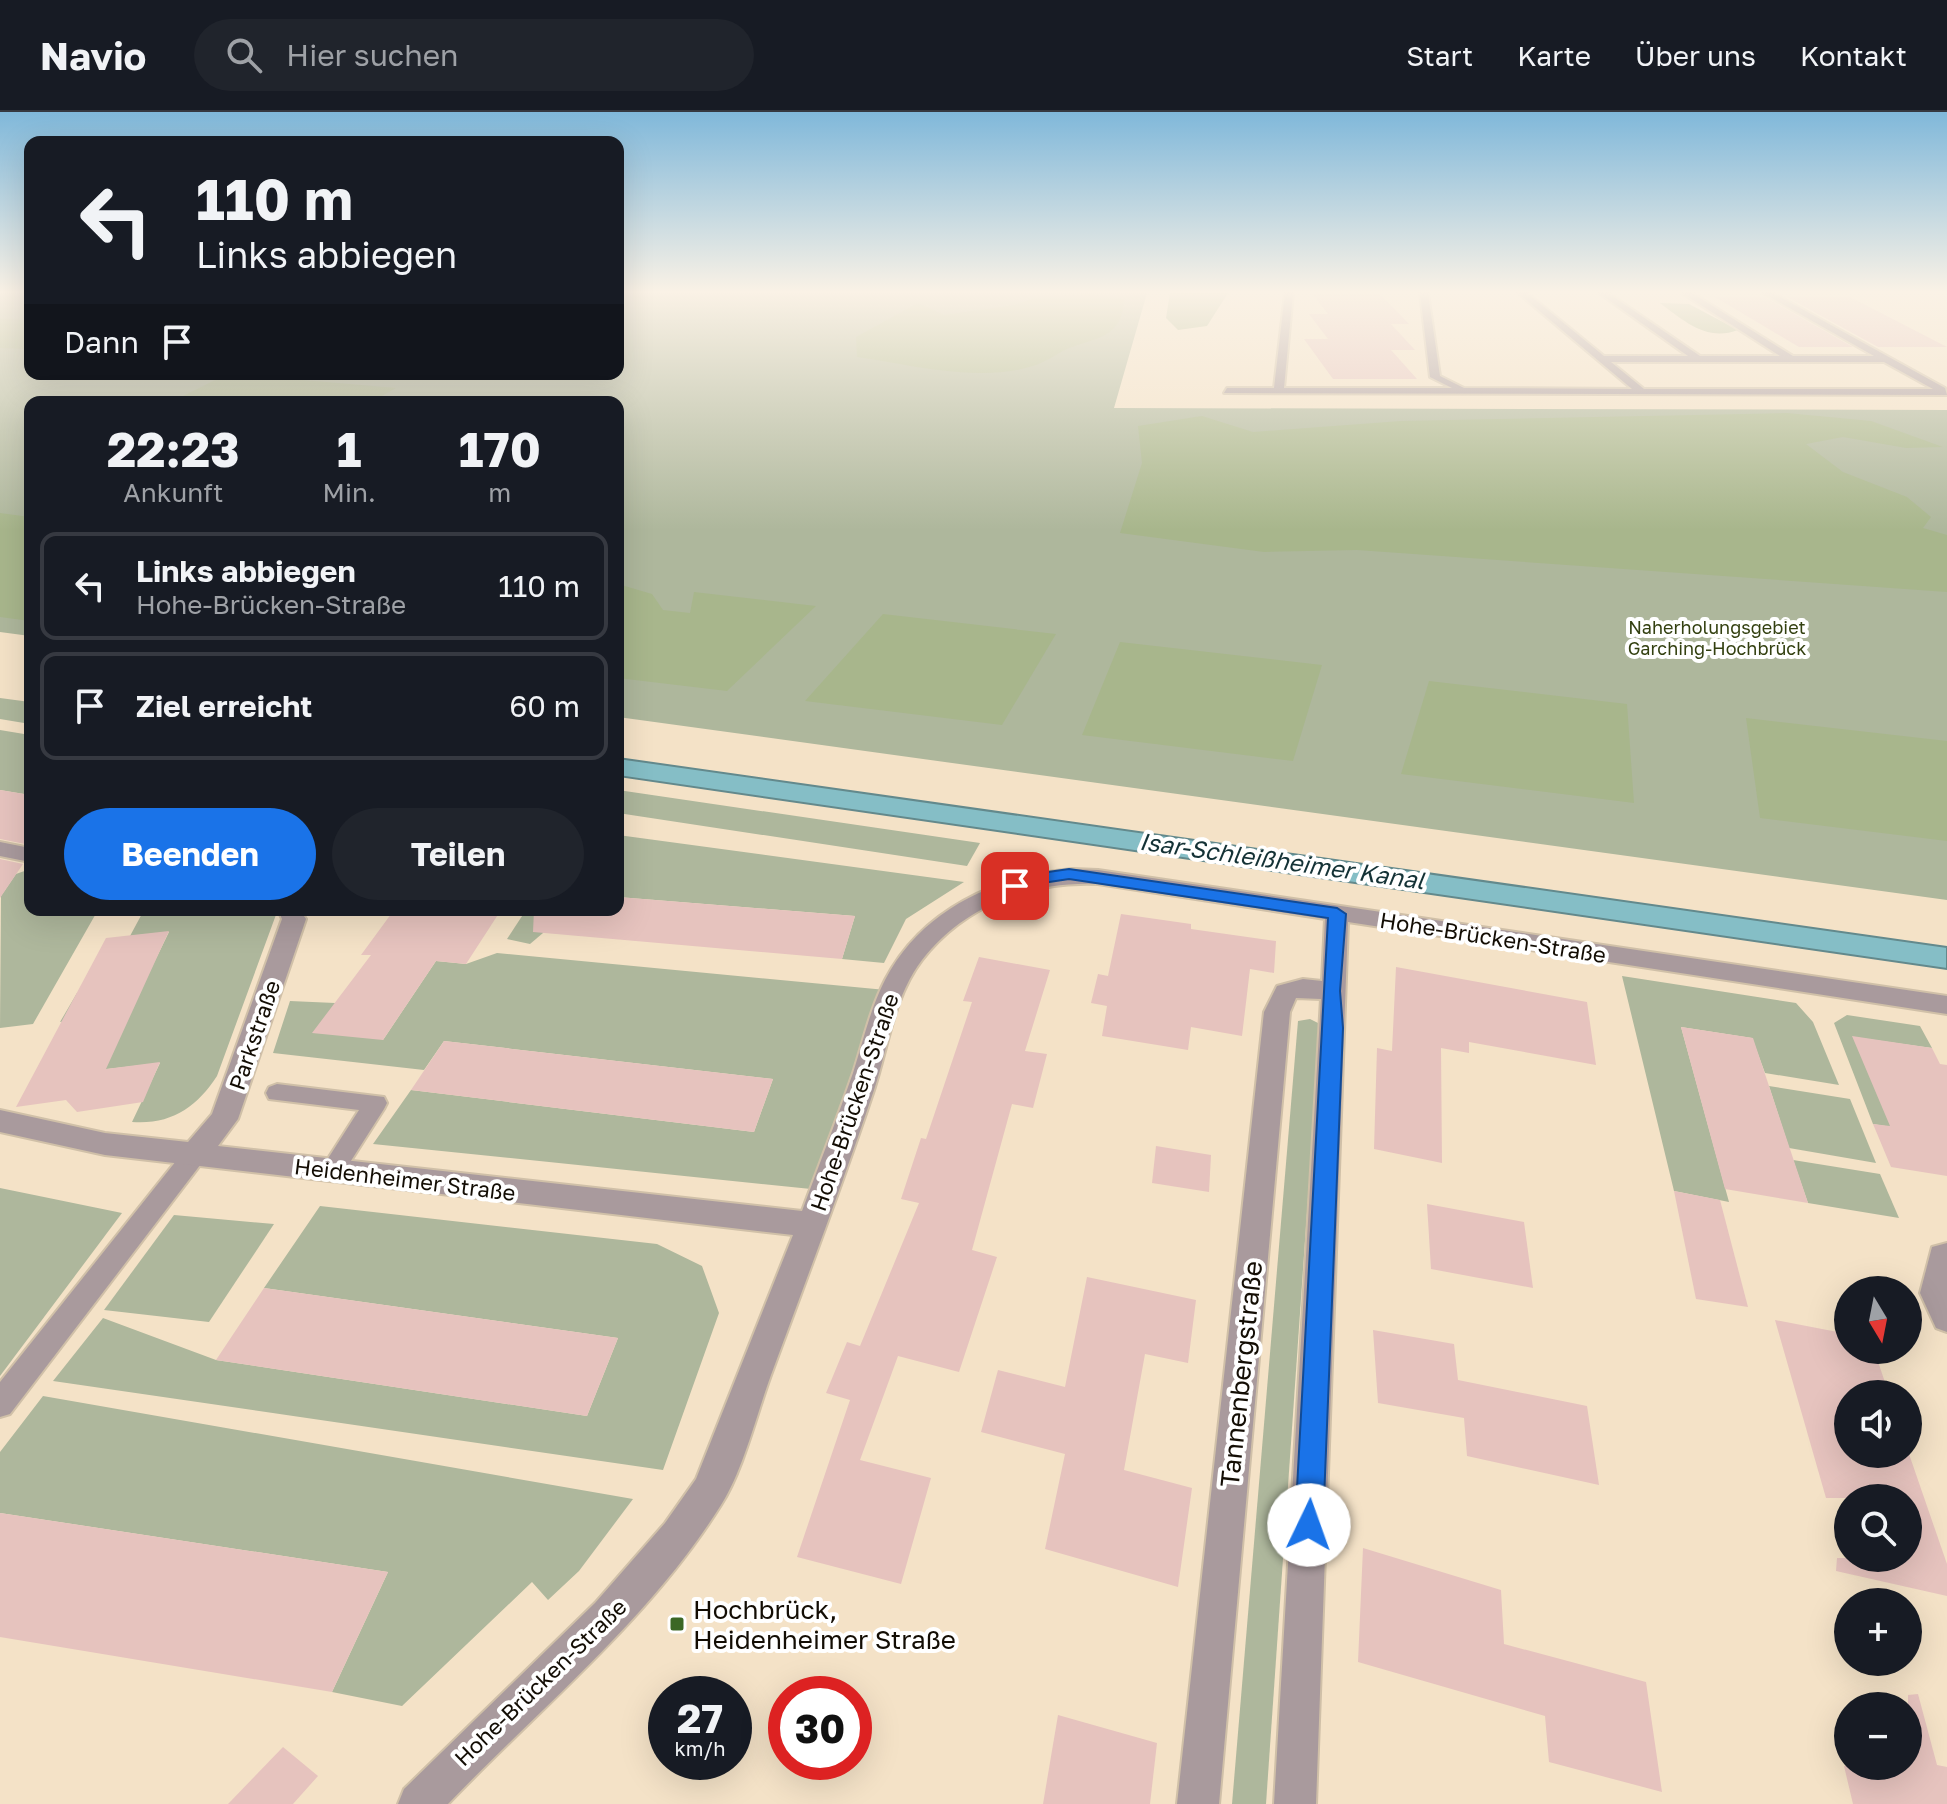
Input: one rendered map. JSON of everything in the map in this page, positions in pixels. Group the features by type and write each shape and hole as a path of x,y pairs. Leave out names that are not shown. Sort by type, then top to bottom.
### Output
{"street":[{"path":"0,849 24,854"},
{"name":"Hohe-Brücken-Straße","path":"419,1804 473,1746 646,1578 711,1490 812,1225 866,1074 893,987 915,954 948,919 996,893 1033,879 1069,874 1947,1005"},
{"path":"1295,1804 1337,914"},
{"name":"Parkstraße","path":"196,1153 224,1119 294,919 292,916"},
{"name":"Tannenbergstraße","path":"1198,1804 1277,1012 1286,992 1303,988 1331,991"},
{"name":"Heidenheimer Straße","path":"0,1121 105,1144 812,1225"},
{"path":"1945,1256 1936,1293 1947,1318"}],"lane":[{"path":"1279,391 1281,372"},
{"path":"1434,372 1435,377 1466,391"},
{"path":"1619,372 1642,392"},
{"path":"1910,372 1946,392"},
{"path":"1227,391 1946,392"},
{"path":"277,1093 376,1103 332,1171"},
{"path":"0,1404 196,1153"}],"green space":[{"name":"Naherholungsgebiet Garching-Hochbrück","path":"0,372 24,372 24,380 624,380 624,372 1124,372 1114,408 1947,410 1947,900 624,718 624,396 24,396 24,635 0,632"},
{"path":"215,380 299,380 396,388 382,396 183,396"},
{"path":"1787,413 1871,421 1943,447 1906,448 1843,437 1806,444 1843,472 1907,497 1931,517 1923,528 1947,535 1947,592 1357,550 1264,552 1120,533 1142,463 1138,426 1202,416 1253,432 1401,421"},
{"path":"0,513 24,516 24,620 0,617"},
{"path":"624,586 652,594 663,610 690,613 694,592 816,606 727,691 624,679"},
{"path":"883,614 1056,634 1002,725 805,701"},
{"path":"1120,642 1322,665 1293,761 1082,735"},
{"path":"1429,681 1627,704 1634,803 1401,774"},
{"path":"0,698 24,701 24,723 0,719"},
{"path":"1746,718 1947,741 1947,841 1760,818"},
{"path":"0,730 24,734 24,794 0,790"},
{"path":"624,791 980,843 967,866 624,814"},
{"path":"624,836 964,882 906,919 884,963 842,959 855,916 624,897"},
{"path":"24,871 24,916 95,916 33,1024 0,1028 1,896 16,874"},
{"path":"141,916 276,916 217,1076 201,1097 182,1112 146,1122 132,1122 160,1063 98,1070 130,1013 60,1022 77,993 143,985 169,932 130,936"},
{"path":"522,916 553,916 543,933 530,944 507,939"},
{"path":"497,953 886,990 811,1189 373,1144 411,1090 754,1132 773,1079 444,1041 424,1070 273,1053 290,1001 335,1003 383,1040 436,961 466,964"},
{"path":"1622,976 1796,1003 1813,1022 1839,1085 1765,1073 1752,1038 1681,1027 1729,1202 1674,1191"},
{"path":"1847,1015 1920,1026 1932,1048 1853,1037 1947,1136 1873,1124 1834,1023"},
{"path":"1310,1019 1320,1024 1266,1804 1232,1804 1298,1021"},
{"path":"1769,1086 1850,1099 1876,1163 1789,1148"},
{"path":"1793,1160 1880,1174 1899,1218 1808,1203"},
{"path":"0,1188 122,1213 0,1376"},
{"path":"320,1206 657,1244 702,1266 719,1313 663,1470 53,1381 103,1318 216,1360 587,1416 618,1338 264,1288"},
{"path":"174,1215 274,1224 209,1322 104,1310"},
{"path":"43,1396 633,1499 579,1571 548,1600 532,1582 402,1706 332,1692 388,1572 0,1513 0,1452"}],"water":[{"name":"Isar-Schleißheimer Kanal","path":"624,759 1947,947 1947,969 624,777"}],"building":[{"path":"1328,372 1411,372 1417,379 1333,379"},
{"path":"0,790 24,794 24,844 0,839"},
{"path":"0,859 23,864 0,898"},
{"path":"624,897 855,916 842,959 533,932 534,916 624,916"},
{"path":"1121,914 1191,924 1191,929 1276,941 1274,973 1250,969 1242,1036 1191,1027 1188,1050 1102,1036 1107,1006 1091,1003 1098,974 1108,976"},
{"path":"390,916 497,916 466,964 436,961 383,1040 312,1033 371,955 361,955"},
{"path":"169,931 106,1069 160,1062 143,1102 77,1112 66,1100 16,1107 106,938"},
{"path":"979,957 1050,970 1025,1051 1047,1054 1033,1108 1012,1104 972,1250 997,1257 959,1372 898,1356 860,1460 931,1478 901,1584 797,1557 850,1400 826,1393 847,1342 860,1346 919,1203 901,1199 921,1138 926,1139 972,1002 963,1001"},
{"path":"1396,967 1587,1002 1596,1065 1469,1042 1469,1053 1441,1048 1442,1163 1374,1149 1377,1048 1392,1051"},
{"path":"1681,1027 1753,1038 1808,1203 1725,1189"},
{"path":"1852,1036 1932,1048 1940,1064 1947,1065 1947,1176 1891,1167 1873,1124 1890,1126"},
{"path":"444,1041 773,1079 754,1132 411,1090"},
{"path":"1156,1146 1211,1155 1209,1192 1152,1183"},
{"path":"1674,1191 1720,1200 1748,1307 1696,1299"},
{"path":"1427,1204 1524,1222 1533,1288 1431,1269"},
{"path":"1087,1277 1196,1300 1188,1363 1145,1354 1124,1470 1192,1488 1178,1587 1045,1549 1065,1454 981,1432 998,1370 1065,1387"},
{"path":"264,1288 618,1338 587,1416 216,1360"},
{"path":"1775,1320 1834,1331 1834,1364 1879,1364 1884,1380 1834,1380 1834,1468 1914,1468 1919,1484 1834,1484 1834,1498 1826,1498"},
{"path":"1373,1330 1454,1344 1458,1380 1587,1406 1599,1485 1467,1456 1464,1418 1378,1403"},
{"path":"1922,1492 1947,1564 1947,1596 1840,1572 1922,1572"},
{"path":"0,1513 388,1572 332,1692 0,1637"},
{"path":"1363,1548 1501,1590 1504,1644 1646,1682 1662,1792 1549,1762 1545,1716 1358,1662"},
{"path":"1922,1709 1937,1765 1947,1767 1947,1804 1853,1804 1847,1780 1922,1780"},
{"path":"1058,1715 1157,1743 1150,1804 1043,1804"},
{"path":"283,1747 318,1776 293,1804 228,1804"}],"place":[{"name":"Hochbrück, Heidenheimer Straße","path":"677,1624"}],"route":[{"path":"1015,886 1033,879 1069,874 1337,914 1331,991 1333,1028 1309,1525"}]}
